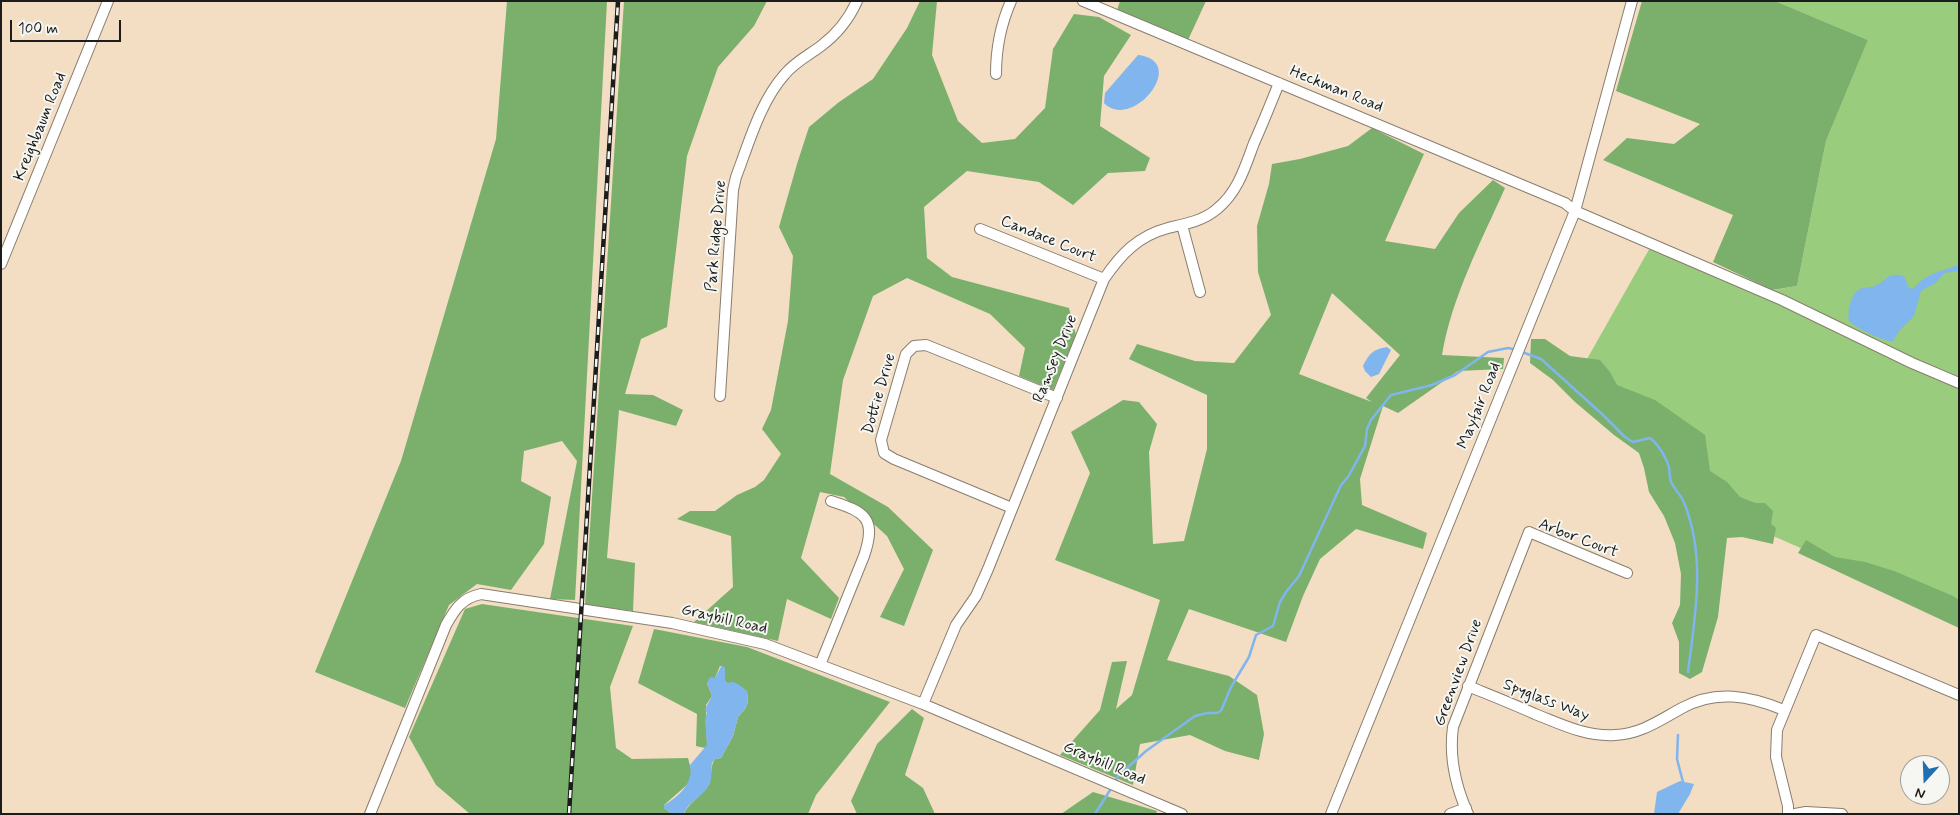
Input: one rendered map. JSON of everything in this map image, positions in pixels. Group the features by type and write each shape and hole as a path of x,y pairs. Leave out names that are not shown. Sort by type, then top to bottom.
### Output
{"street":[{"name":"Kreighbaum Road","path":"1,264 108,1"},
{"name":"Park Ridge Drive","path":"720,396 732,210 736,177 766,102 778,82 796,64 832,37 849,17 857,1"},
{"path":"996,74 996,48 1011,1"},
{"name":"Heckman Road","path":"1083,1 1505,176 1566,203 1575,211 1782,300 1912,363 1959,383"},
{"name":"Mayfair Road","path":"1332,814 1423,584 1575,211 1632,1"},
{"name":"Ramsey Drive","path":"923,704 956,625 976,596 1104,279 1116,260 1137,242 1156,232 1208,216 1228,199 1235,189 1279,83"},
{"path":"1182,225 1200,292"},
{"name":"Candace Court","path":"980,229 1104,279"},
{"name":"Dottie Drive","path":"1012,508 894,459 884,453 881,444 906,354 914,346 926,345 1057,398"},
{"path":"820,665 864,556 870,529 865,518 860,513 830,501"},
{"name":"Arbor Court","path":"1513,572 1529,532 1627,573"},
{"name":"Greenview Drive","path":"1467,811 1453,766 1451,741 1456,715 1513,572"},
{"name":"Graybill Road","path":"370,814 446,625 459,604 481,594 672,623 765,644 923,704 1182,814"},
{"path":"1788,814 1788,806 1776,756 1777,730 1816,634 1959,695"},
{"name":"Spyglass Way","path":"1468,686 1578,731 1605,736 1643,730 1684,707 1718,696 1749,697 1784,710"},
{"path":"1450,814 1467,811"},
{"path":"1795,814 1806,812 1842,814"}],"green space":[{"path":"507,1 607,1 575,600 550,599 577,461 562,441 524,451 521,481 551,497 544,544 511,590 477,584 449,605 405,708 315,672 401,461 496,139"},
{"path":"624,1 767,1 754,26 718,67 687,156 667,327 641,339 625,394 653,395 683,410 676,426 619,410 607,558 635,563 633,611 585,605"},
{"path":"920,1 937,1 932,55 958,121 982,143 1015,139 1045,108 1053,49 1074,14 1099,17 1131,35 1104,76 1100,126 1150,158 1145,171 1108,173 1073,205 1039,182 967,171 924,207 927,258 952,277 1069,308 1076,335 1053,390 1019,376 1025,348 990,314 907,278 873,296 843,380 830,474 888,507 933,550 904,626 880,617 904,569 887,536 844,497 820,492 801,558 839,598 831,619 787,599 778,641 694,622 733,587 731,536 677,519 690,511 715,511 737,495 755,487 764,480 781,454 762,429 771,410 788,321 793,256 779,227 809,127 839,102 873,79 907,28"},
{"path":"1120,1 1206,1 1188,40 1117,10"},
{"path":"1642,1 1775,1 1868,40 1826,141 1797,286 1772,290 1713,262 1733,215 1603,160 1627,138 1674,144 1700,124 1616,91"},
{"path":"1775,1 1959,1 1959,618 1771,535 1574,382 1651,246 1757,293 1797,286 1826,141 1868,40"},
{"path":"1372,128 1424,154 1385,241 1435,249 1459,213 1493,180 1505,188 1460,290 1442,355 1504,358 1503,369 1458,371 1398,413 1383,406 1360,479 1362,505 1427,533 1423,549 1356,529 1320,559 1303,596 1286,642 1189,609 1167,660 1229,676 1257,695 1264,734 1259,760 1225,751 1190,735 1140,744 1133,785 1060,755 1100,710 1112,662 1127,661 1116,709 1132,695 1160,600 1055,560 1090,473 1071,432 1123,400 1139,402 1157,424 1149,452 1153,544 1184,541 1207,449 1207,395 1129,359 1137,344 1195,361 1234,363 1271,315 1258,272 1257,226 1269,184 1272,164 1300,159 1348,146","holes":["1332,293 1400,355 1366,398 1372,402 1299,374"]},
{"path":"1531,339 1545,339 1570,356 1600,360 1610,372 1617,385 1655,400 1705,435 1710,471 1727,482 1740,497 1755,503 1765,503 1773,511 1771,524 1776,528 1773,544 1742,537 1727,538 1718,617 1702,672 1690,679 1679,673 1679,642 1672,623 1680,605 1681,574 1675,543 1664,516 1649,492 1639,453 1614,435 1575,402 1553,380 1530,363"},
{"path":"1806,540 1835,557 1865,562 1894,571 1953,596 1959,600 1959,628 1798,553"},
{"path":"482,604 633,626 610,687 616,748 632,759 688,758 692,773 688,784 664,805 664,808 672,814 470,814 436,785 409,737 465,609"},
{"path":"654,629 747,647 890,702 816,795 808,814 684,814 708,786 713,762 715,759 721,758 733,736 738,717 748,702 747,691 727,683 725,681 725,668 720,666 715,678 707,683 712,696 706,705 707,746 705,748 696,746 697,714 638,683"},
{"path":"912,709 924,718 905,775 923,788 935,814 857,814 851,801 877,744"},
{"path":"1093,792 1157,811 1156,814 1061,814"}],"water":[{"path":"1138,55 1153,60 1159,69 1157,80 1151,92 1141,102 1128,109 1116,110 1104,103 1105,93"},
{"path":"1959,266 1959,271 1944,273 1937,282 1921,291 1914,316 1899,331 1893,341 1870,334 1849,321 1850,303 1854,294 1860,289 1875,286 1888,277 1899,275 1904,276 1911,289 1925,278"},
{"path":"1387,347 1391,350 1379,374 1371,377 1363,366 1365,362 1375,351"},
{"path":"722,665 725,668 725,681 738,684 747,691 748,702 738,717 733,736 721,758 715,759 712,763 711,781 708,788 686,809 684,814 672,814 664,808 664,805 675,798 684,788 690,777 690,765 707,745 705,720 707,713 705,709 712,696 707,683 710,677 715,678"},
{"path":"1680,781 1694,784 1678,814 1654,814 1657,792"}],"waterway":[{"path":"1115,782 1118,776 1146,751 1195,716 1221,711 1231,687 1249,657 1256,635 1273,626 1280,602 1299,576 1341,485 1348,477 1365,446 1367,429 1371,420 1391,395 1432,385 1455,375 1488,352 1508,348 1517,350"},
{"path":"1522,352 1541,359 1625,437 1633,442 1650,438 1664,455 1669,467 1671,482 1685,505 1695,546 1697,567 1696,609 1688,672"},
{"path":"1678,735 1677,759 1683,782"},
{"path":"1095,814 1112,787"}],"railway":[{"path":"569,814 618,1"}]}
